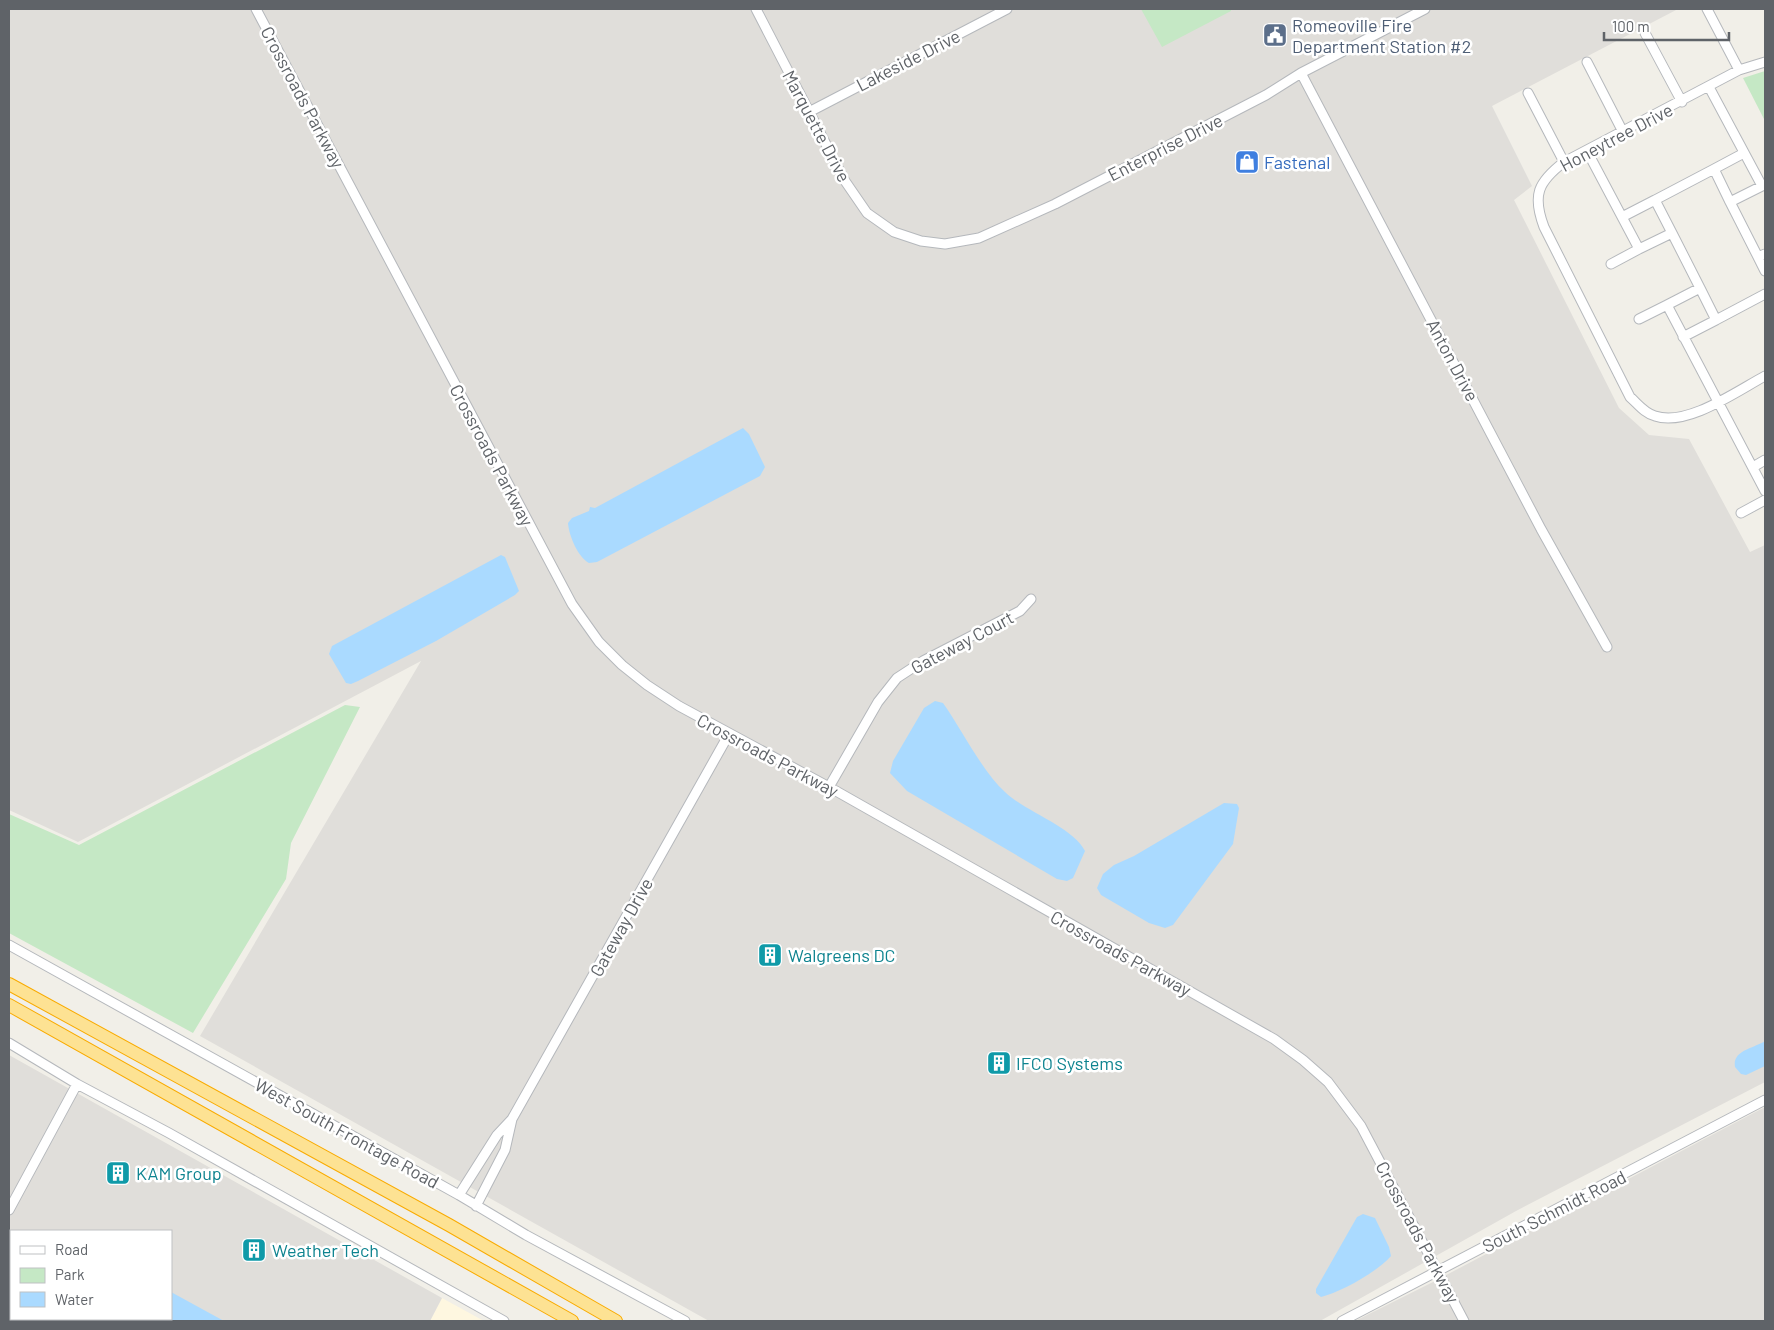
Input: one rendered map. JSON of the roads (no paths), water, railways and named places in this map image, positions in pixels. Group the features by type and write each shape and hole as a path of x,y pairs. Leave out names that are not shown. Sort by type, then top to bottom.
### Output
{"highway":[{"path":"9,984 449,1225 616,1321"},
{"path":"9,1005 572,1321"}],"street":[{"name":"Crossroads Parkway","path":"256,9 496,462 581,618 599,642 647,685 679,706 829,787 1274,1039 1304,1060 1328,1082 1362,1126 1464,1321"},
{"name":"Marquette Drive","path":"756,9 855,197 867,213 894,232"},
{"name":"Lakeside Drive","path":"809,112 1007,9"},
{"name":"Enterprise Drive","path":"894,232 921,242 945,244 985,236 1055,204 1266,95 1301,73 1425,9"},
{"path":"1707,9 1739,70"},
{"path":"1645,33 1682,102"},
{"path":"1587,62 1623,132"},
{"name":"Honeytree Drive","path":"1765,62 1739,70 1682,102 1564,162 1541,183 1538,198 1538,212 1586,310 1630,397 1643,410 1655,416 1670,419 1686,416 1765,376"},
{"name":"Anton Drive","path":"1301,73 1541,529 1606,647"},
{"path":"1709,87 1744,153 1764,185 1730,202"},
{"path":"1528,92 1564,162"},
{"path":"1587,151 1640,250"},
{"path":"1622,217 1744,153"},
{"path":"1714,169 1730,202 1762,256 1765,271"},
{"path":"1655,200 1716,320"},
{"path":"1611,264 1672,233"},
{"path":"1639,319 1700,288"},
{"path":"1683,337 1765,294"},
{"path":"1667,305 1765,491"},
{"path":"1753,467 1765,460"},
{"path":"1741,513 1765,500"},
{"name":"Gateway Court","path":"829,787 878,702 897,678 923,661 1020,611 1031,599"},
{"name":"Gateway Drive","path":"459,1195 497,1135 512,1119 729,734"},
{"name":"West South Frontage Road","path":"9,945 685,1321"},
{"path":"9,1043 78,1084 504,1321"},
{"path":"9,1210 78,1084"},
{"name":"South Schmidt Road","path":"1342,1321 1765,1100"},
{"name":"Gateway Drive","path":"476,1206 505,1150 512,1119"}],"water":[{"path":"743,428 749,434 765,467 760,476 597,562 589,563 581,556 572,540 569,528 568,523 572,518 589,511 590,507 595,508"},
{"path":"501,555 505,557 519,591 515,595 436,641 358,681 351,684 346,683 329,654 332,646"},
{"path":"935,701 943,703 980,762 1005,792 1025,807 1060,827 1079,842 1085,851 1073,878 1067,881 1057,879 907,791 890,773 893,761 924,708"},
{"path":"1224,803 1237,804 1239,808 1233,844 1173,925 1165,928 1149,923 1101,895 1097,888 1103,874 1114,865 1134,856"},
{"path":"1765,1041 1765,1066 1746,1075 1741,1074 1735,1067 1737,1057 1745,1050"},
{"path":"1363,1214 1375,1218 1389,1247 1391,1256 1358,1281 1321,1297 1316,1293 1316,1289 1357,1217"},
{"path":"172,1293 224,1321 134,1320 172,1320"}],"place":[{"name":"Romeoville Fire Department Station #2","path":"1275,35"},
{"name":"Fastenal","path":"1247,162"},
{"name":"Walgreens DC","path":"770,955"},
{"name":"IFCO Systems","path":"999,1063"},
{"name":"KAM Group","path":"118,1173"},
{"name":"Weather Tech","path":"254,1250"}]}
